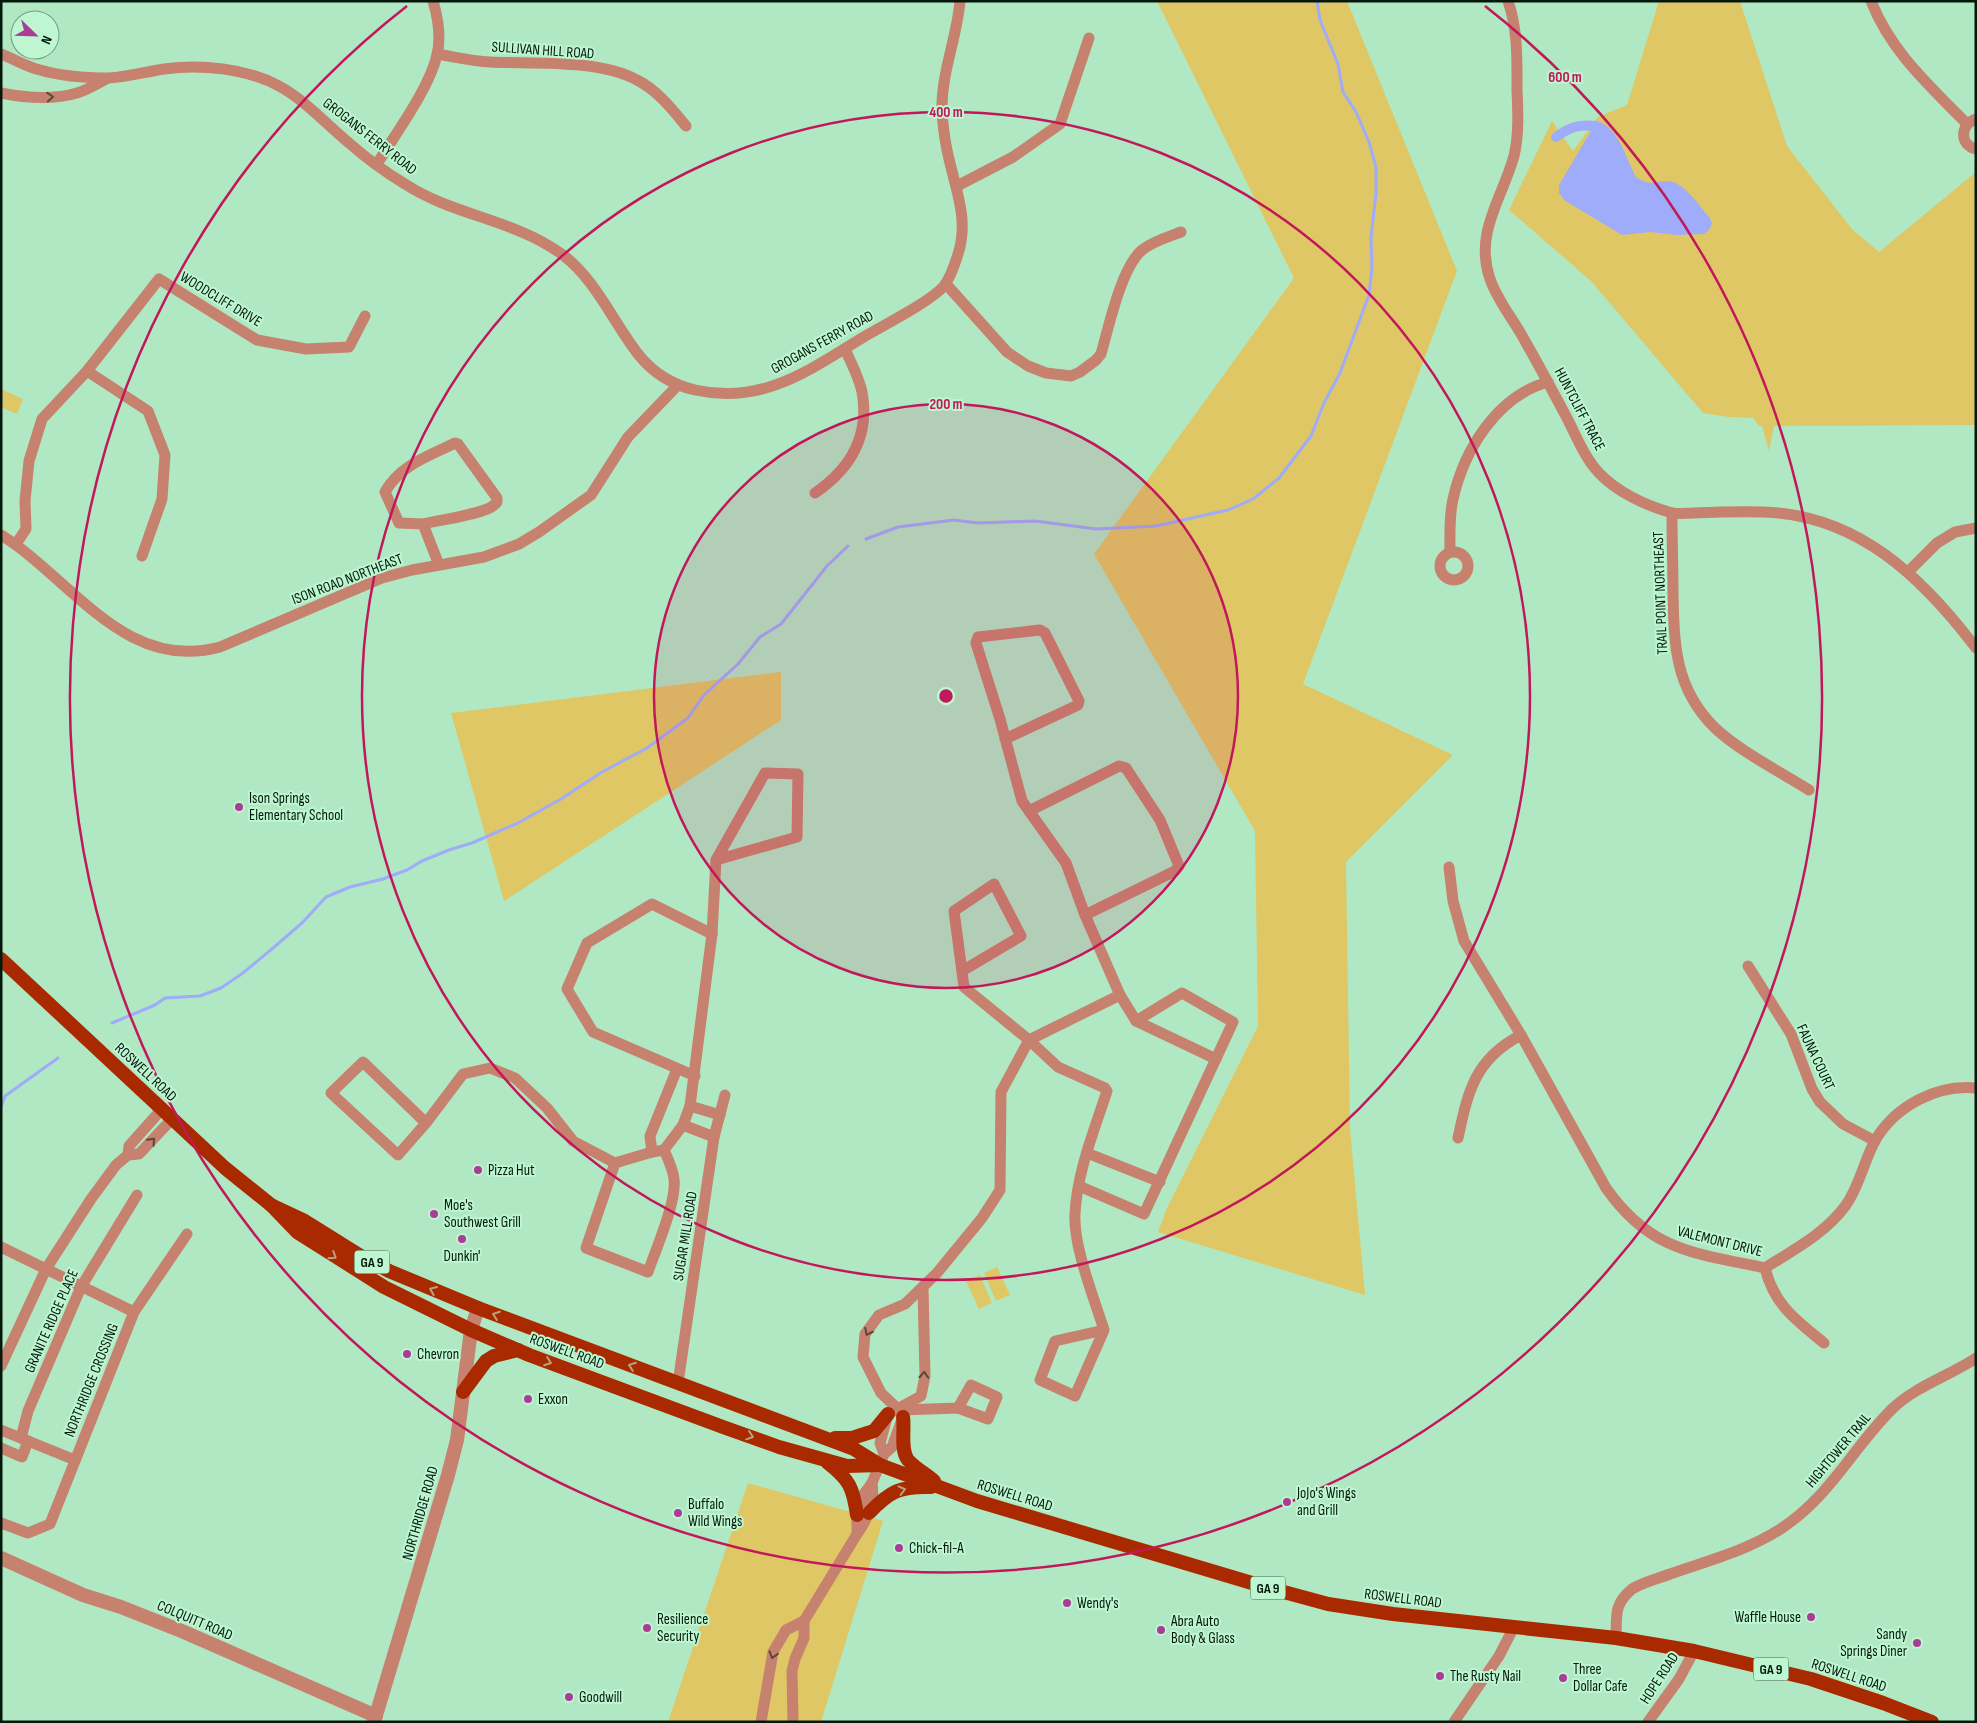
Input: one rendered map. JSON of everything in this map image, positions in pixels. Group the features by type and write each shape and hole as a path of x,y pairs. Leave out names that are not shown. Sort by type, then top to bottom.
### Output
{"main road":[{"name":"ROSWELL ROAD","path":"1,959 225,1168 271,1205 297,1232 356,1270 412,1302 518,1350 779,1447 847,1466 882,1459"},
{"name":"ROSWELL ROAD","path":"271,1205 303,1220 359,1255 389,1270 478,1308 882,1459 977,1501 1328,1604 1394,1614 1616,1638 1694,1651 1811,1679 1932,1722"},
{"path":"463,1392 486,1361 494,1356 518,1350"},
{"path":"826,1439 852,1438 874,1431 897,1414 905,1428 904,1444 907,1460 942,1487"},
{"path":"824,1459 843,1475 851,1485 863,1514 884,1497 895,1491 916,1487 942,1487"}],"street":[{"path":"377,164 428,81 437,54 438,19 433,1"},
{"path":"960,1 958,24 945,73 942,108 945,143 957,186 962,225 959,251 946,284 1007,352 1028,366 1046,373 1071,376 1080,372 1096,360 1100,354 1125,275 1134,258 1151,244 1181,232"},
{"name":"HUNTCLIFF TRACE","path":"1508,1 1516,39 1518,136 1513,159 1488,223 1485,240 1485,258 1489,277 1496,295 1524,337 1585,454 1599,473 1613,486 1672,514 1765,512 1811,519 1837,527 1862,539 1885,553 1908,572 1956,622 1976,648"},
{"path":"1871,1 1886,34 1913,68 1971,122 1963,131 1964,141 1968,146 1976,149"},
{"path":"957,186 1013,157 1060,124 1089,38"},
{"name":"GROGANS FERRY ROAD","path":"1,54 39,70 78,76 109,78 167,69 194,68 232,70 260,77 279,85 296,97 350,144 422,195 514,227 562,255 586,278 640,357 677,386 714,394 733,395 754,393 782,383 845,349 922,302 946,284"},
{"name":"SULLIVAN HILL ROAD","path":"437,54 487,62 578,65 620,73 637,80 655,92 672,108 686,126"},
{"name":"GROGANS FERRY ROAD","path":"1,93 41,97 60,96 78,92 109,78"},
{"name":"WOODCLIFF DRIVE","path":"16,544 26,529 25,502 29,461 42,418 87,371 159,279 257,340 306,349 349,347 365,316"},
{"path":"816,493 832,482 846,467 856,450 862,430 864,410 862,391 845,349"},
{"path":"87,371 148,411 164,455 162,499 142,556"},
{"path":"1450,552 1452,500 1459,475 1472,448 1487,426 1507,405 1533,386 1548,382"},
{"name":"ISON ROAD NORTHEAST","path":"1,535 39,562 102,619 122,633 156,647 195,652 220,647 382,578 484,557 519,544 540,532 591,494 628,436 677,386"},
{"path":"455,443 458,444 497,498 497,501 494,506 483,511 423,524 400,523 385,492 390,483 408,467 455,443"},
{"name":"TRAIL POINT NORTHEAST","path":"1672,514 1674,639 1677,660 1685,683 1696,705 1714,727 1732,742 1809,790"},
{"path":"423,524 439,565"},
{"path":"1908,572 1937,543 1955,532 1976,528"},
{"path":"1005,739 1078,705 1079,701 1045,633 1040,630 978,638 976,643 1022,801 1066,863 1085,915 1120,996 1136,1021 1216,1060"},
{"path":"1029,811 1119,766 1123,766 1160,820 1179,866 1178,869 1085,915"},
{"path":"426,1123 363,1062 332,1092 398,1155 426,1123 463,1074 490,1068 514,1078 547,1108 573,1141 615,1162 664,1150 684,1125 690,1106 712,934 716,860 765,773 798,774 797,837 716,860"},
{"name":"VALEMONT DRIVE","path":"1449,867 1453,901 1464,941 1522,1035 1606,1188 1618,1206 1632,1220 1658,1239 1685,1250 1765,1268 1818,1234 1846,1206 1856,1189 1875,1140 1893,1118 1915,1101 1942,1091 1954,1088 1976,1088"},
{"path":"962,971 1021,936 996,885 993,884 954,911 964,987 1029,1040 1058,1067 1105,1088 1107,1091 1087,1153 1079,1186 1075,1215 1078,1244 1104,1330 1075,1396 1040,1380 1055,1341 1104,1330"},
{"path":"695,1076 593,1032 567,989 587,943 652,904 712,934"},
{"name":"FAUNA COURT","path":"1748,966 1791,1034 1812,1089 1820,1102 1842,1124 1875,1140"},
{"path":"1079,1186 1143,1214 1160,1182 1233,1021 1182,993 1136,1021"},
{"path":"897,1414 880,1393 863,1357 865,1334 879,1315 905,1304 923,1288 982,1218 1000,1190 1001,1092 1029,1040 1120,996"},
{"path":"1458,1138 1468,1095 1478,1073 1497,1050 1522,1035"},
{"path":"652,1152 650,1136 677,1069"},
{"name":"SUGAR MILL ROAD","path":"678,1383 714,1137 725,1095"},
{"path":"690,1106 720,1115"},
{"path":"128,1155 128,1146 162,1109"},
{"path":"1,1366 46,1269 116,1164 128,1155 139,1154 172,1119"},
{"path":"684,1125 714,1137"},
{"path":"615,1162 586,1248 648,1272 672,1199 674,1180 664,1150"},
{"path":"1087,1153 1160,1182"},
{"name":"GRANITE RIDGE PLACE","path":"25,1440 28,1411 81,1287 137,1195"},
{"name":"NORTHRIDGE CROSSING","path":"1,1523 28,1533 50,1524 134,1312 186,1234"},
{"name":"GRANITE RIDGE PLACE","path":"1,1247 46,1269"},
{"path":"1765,1268 1768,1280 1779,1302 1792,1317 1824,1343"},
{"name":"NORTHRIDGE CROSSING","path":"46,1269 134,1312"},
{"path":"761,1722 773,1652 786,1630 804,1620 857,1534 863,1514 863,1495 872,1483 882,1459 892,1447 897,1414 921,1396 925,1376 923,1288"},
{"name":"NORTHRIDGE ROAD","path":"375,1719 448,1476 457,1440 471,1330 478,1308"},
{"name":"HIGHTOWER TRAIL","path":"1616,1638 1617,1609 1622,1598 1632,1589 1751,1545 1779,1530 1807,1509 1829,1487 1873,1429 1894,1408 1920,1389 1976,1358"},
{"path":"897,1414 958,1408"},
{"name":"NORTHRIDGE CROSSING","path":"1,1430 75,1460"},
{"path":"1,1448 22,1457 25,1440"},
{"name":"COLQUITT ROAD","path":"1,1558 83,1595 121,1607 184,1632 375,1719"},
{"path":"793,1722 792,1670 804,1638 804,1620"},
{"path":"1454,1722 1499,1656 1514,1627"},
{"name":"HOPE ROAD","path":"1648,1722 1679,1679 1694,1651"}],"shaded area":[{"path":"1157,1 1347,1 1457,271 1303,684 1453,755 1346,862 1350,1128 1365,1295 1158,1232 1167,1208 1258,1026 1255,831 1094,554 1294,278"},
{"path":"1659,1 1740,1 1787,146 1852,229 1879,252 1976,172 1976,425 1774,426 1769,451 1762,426 1759,426 1753,418 1703,413 1591,281 1509,210 1552,121 1573,151 1598,117 1627,105"},
{"path":"1,389 23,399 17,414 1,407"},
{"path":"781,672 781,720 504,901 451,713"},
{"path":"997,1267 1010,1295 996,1301 984,1273"},
{"path":"980,1275 992,1303 979,1309 966,1281"},
{"path":"748,1483 883,1521 821,1722 668,1722"}],"water":[{"path":"1600,122 1607,126 1618,139 1636,177 1654,183 1673,182 1685,189 1709,217 1712,223 1709,230 1704,234 1677,235 1650,232 1622,235 1564,200 1559,193 1559,185 1591,131"}],"waterway":[{"path":"866,539 898,527 954,520 978,523 1035,521 1096,529 1156,526 1228,510 1253,499 1279,478 1311,436 1324,403 1340,373 1369,295 1372,268 1371,238 1376,193 1376,167 1369,142 1356,112 1343,92 1338,64 1320,20 1317,1"},
{"path":"1556,137 1575,127 1585,125 1596,126"},
{"path":"112,1023 155,1005 165,998 200,996 221,988 243,973 302,923 326,897 350,887 383,879 407,870 422,861 472,843 518,823 561,799 602,772 647,748 688,718 704,695 738,664 760,637 781,624 827,566 848,546"},
{"path":"1,1107 5,1096 58,1058"}],"place":[{"name":"Ison Springs Elementary School","path":"239,807"},
{"name":"Pizza Hut","path":"478,1170"},
{"name":"Moe's Southwest Grill","path":"434,1214"},
{"name":"Dunkin'","path":"462,1239"},
{"name":"Chevron","path":"407,1354"},
{"name":"Exxon","path":"528,1399"},
{"name":"JoJo's Wings and Grill","path":"1287,1502"},
{"name":"Buffalo Wild Wings","path":"678,1513"},
{"name":"Chick-fil-A","path":"899,1548"},
{"name":"Wendy's","path":"1067,1603"},
{"name":"Waffle House","path":"1811,1617"},
{"name":"Resilience Security","path":"647,1628"},
{"name":"Abra Auto Body & Glass","path":"1161,1630"},
{"name":"Sandy Springs Diner","path":"1917,1643"},
{"name":"The Rusty Nail","path":"1440,1676"},
{"name":"Three Dollar Cafe","path":"1563,1678"},
{"name":"Goodwill","path":"569,1697"}]}
